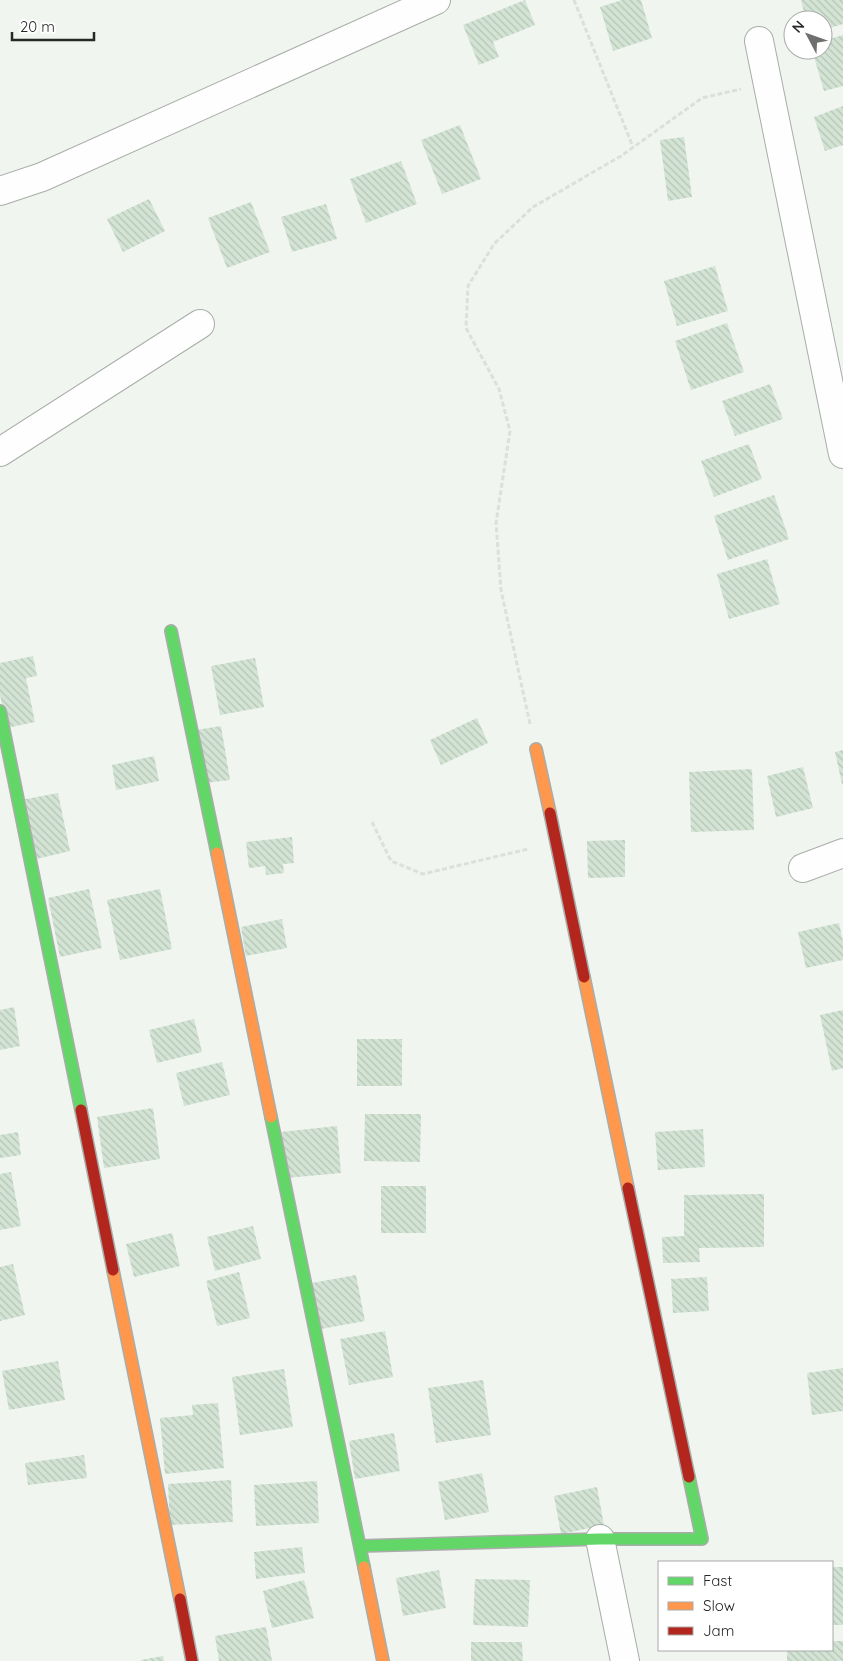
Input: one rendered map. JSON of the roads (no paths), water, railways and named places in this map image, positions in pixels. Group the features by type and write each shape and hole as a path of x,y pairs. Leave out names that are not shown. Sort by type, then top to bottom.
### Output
{"street":[{"path":"0,191 42,177 436,0"},
{"path":"758,41 843,454"},
{"path":"0,452 200,324"},
{"path":"171,631 383,1661"},
{"path":"0,712 192,1661"},
{"path":"360,1546 600,1539 702,1539 536,749"},
{"path":"803,868 843,853"},
{"path":"600,1539 625,1661"}]}
